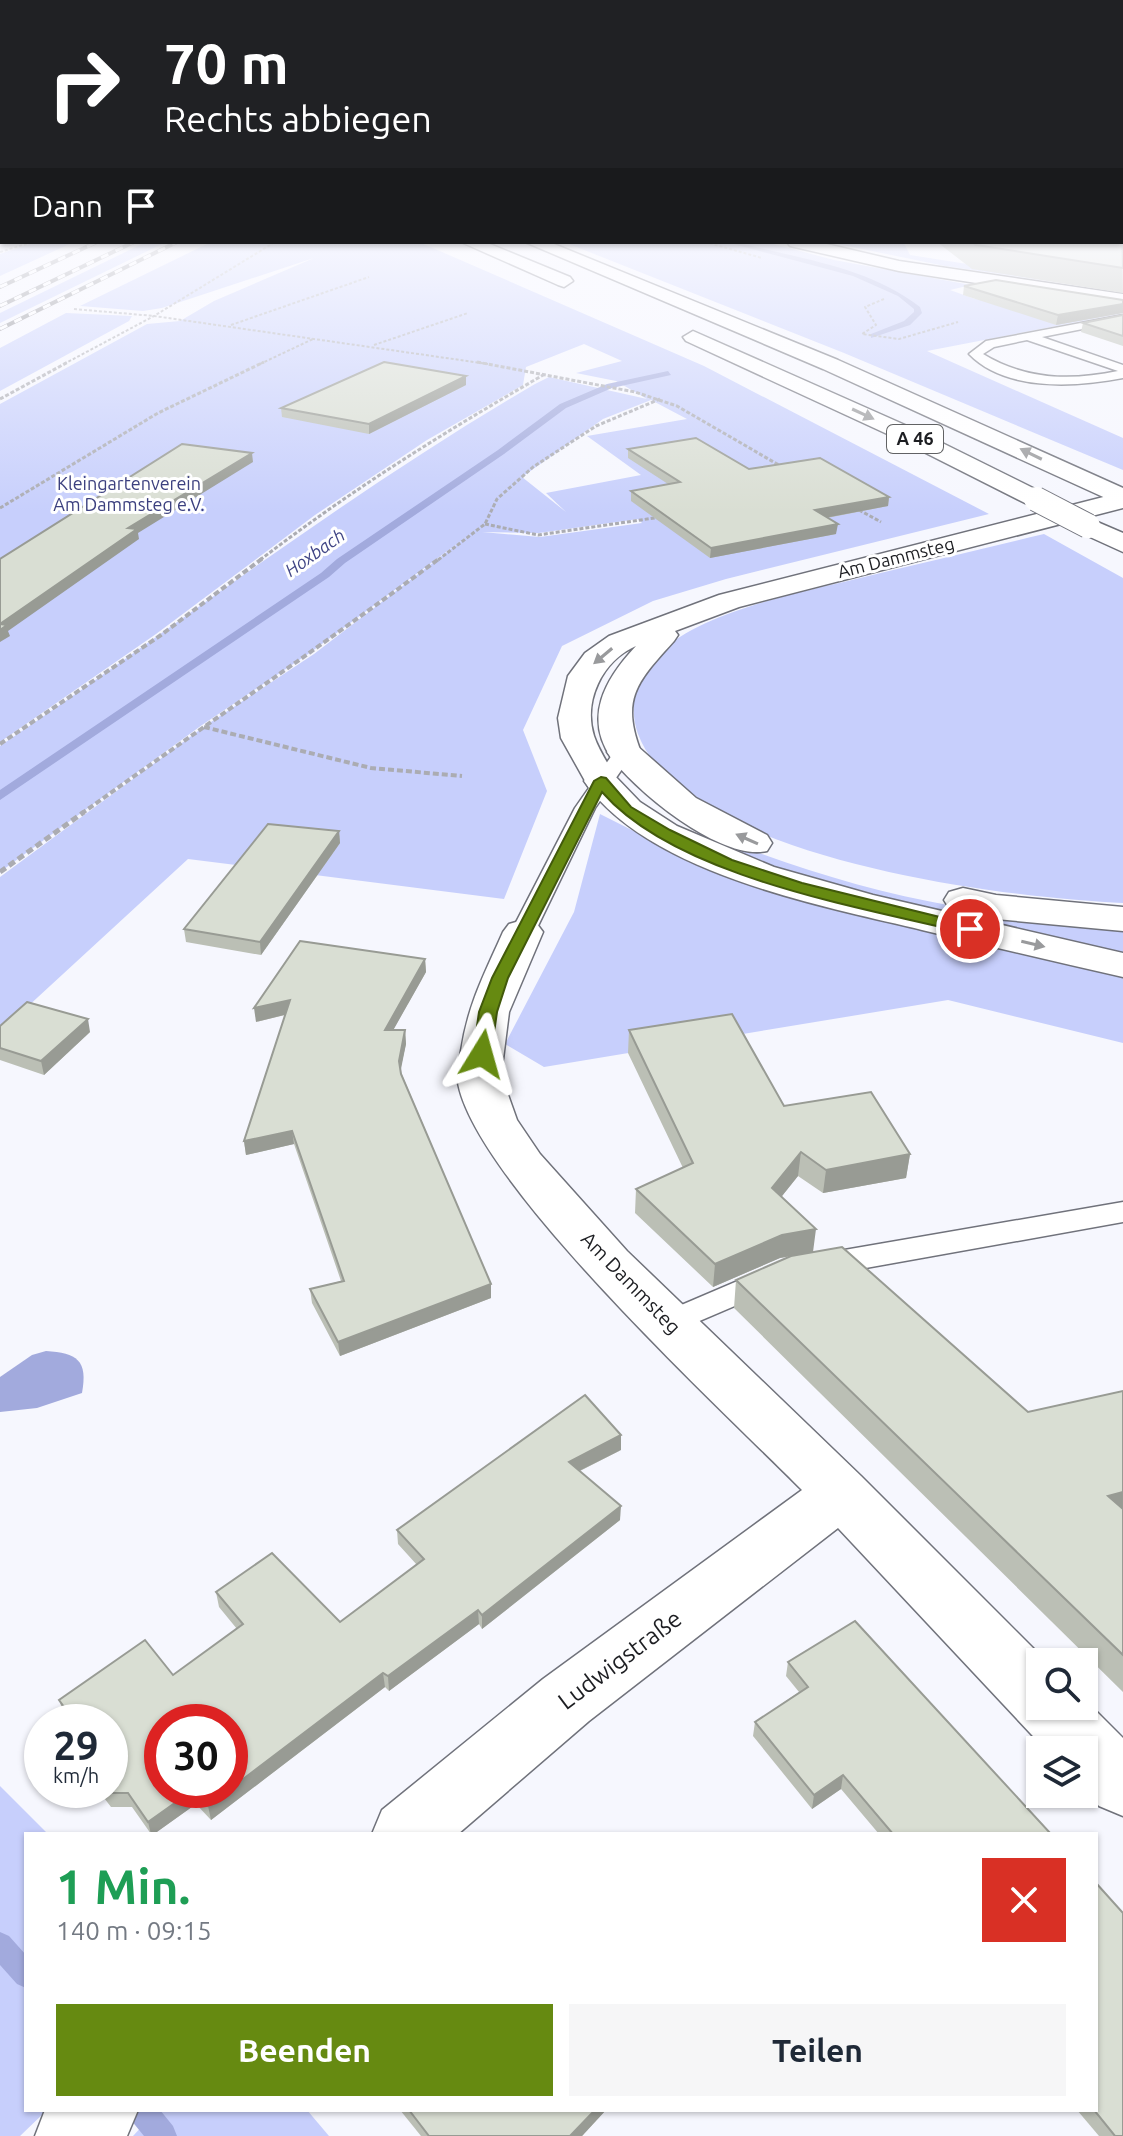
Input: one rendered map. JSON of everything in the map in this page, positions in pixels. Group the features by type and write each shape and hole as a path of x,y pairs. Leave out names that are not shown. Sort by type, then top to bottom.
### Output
{"main road":[{"name":"A 46","path":"707,314 975,426 1116,495"},
{"name":"A 46","path":"669,327 906,434 1123,544"},
{"name":"Am Dammsteg","path":"612,766 578,738 574,718 584,676 596,660 620,642 729,601 1116,495"},
{"path":"612,766 656,787 682,806 733,833 818,866 996,907 1123,919"},
{"path":"612,766 626,810 664,834 726,863 867,904 1123,965"},
{"name":"Am Dammsteg","path":"523,932 488,1012 479,1075 494,1121 523,1165 609,1264 841,1493 1026,1684"},
{"name":"Ludwigstraße","path":"408,1832 566,1700 841,1493"},
{"path":"1061,1720 1123,1784"},
{"path":"74,2136 97,2112"}],"lane":[{"path":"1123,321 990,344 975,354 1037,381 1067,383 1123,371"},
{"path":"1082,338 1079,334 1083,332 1123,321"},
{"path":"1028,336 1123,371"},
{"name":"Am Dammsteg","path":"523,932 612,766"},
{"path":"669,1323 781,1272 1123,1212"}],"path":[{"path":"127,314 547,373 635,392 661,399 795,474"},
{"path":"0,399 158,314"},
{"path":"230,326 265,314"},
{"path":"370,346 466,314"},
{"path":"878,339 917,337 964,320"},
{"path":"0,508 158,413 314,339"},
{"path":"0,744 161,635 317,516 430,440 547,373"},
{"path":"0,872 203,726 313,653 485,524 496,498 536,467 601,422 661,399"},
{"path":"485,524 538,535 665,516"},
{"path":"203,726 371,768 462,776"}],"green space":[{"path":"0,314 19,314 0,323"},
{"path":"65,314 132,316 129,321 0,391 0,348"},
{"name":"Kleingartenverein Am Dammsteg e.V.","path":"192,314 584,314 704,366 989,514 726,579 653,601 562,646 523,730 547,791 504,899 188,859 0,1032 0,877 205,726 314,654 473,532 311,652 202,725 0,872 0,746 330,515 535,384 549,377 647,399 616,381 576,373 622,361 584,344 526,367 523,385 427,440 315,515 156,634 0,742 0,404 147,324 180,321","holes":["651,400 687,419 587,436 641,475 546,493 566,512 522,477 603,419","638,519 642,523 540,537 482,532 539,533"]},
{"path":"745,314 1119,314 927,351 1123,438 1123,470"},
{"path":"1044,534 1123,578 1123,903 1004,892 931,880 854,864 781,841 717,812 668,777 638,734 634,701 644,671 659,653 700,626 780,597"},
{"path":"600,814 711,870 782,894 1123,977 1123,1043 948,1000 544,1067 505,1044 574,912"},
{"path":"702,831 763,855 889,893 974,909 1123,927 1123,953 785,874 689,837"},
{"path":"0,1786 46,1832 24,1832 24,2112 45,2112 20,2136 0,2136"},
{"path":"155,2112 309,2112 329,2136 133,2136"}],"shaded area":[{"path":"46,1351 66,1354 78,1360 83,1373 82,1393 37,1408 0,1412 0,1377 32,1355"}],"building":[{"path":"1123,315 1123,336 1083,323"},
{"path":"384,362 466,376 369,424 281,408"},
{"path":"696,438 749,469 820,458 889,497 815,510 838,524 711,548 631,491 680,482 628,449"},
{"path":"182,444 252,453 128,528 137,529 0,624 0,559"},
{"path":"268,824 339,831 260,942 184,929"},
{"path":"300,941 425,959 385,1030 405,1030 399,1061 401,1074 491,1284 338,1342 310,1289 344,1281 292,1131 244,1141 290,1000 254,1008"},
{"path":"27,1002 88,1019 41,1061 0,1048 0,1026"},
{"path":"732,1014 784,1106 871,1092 910,1154 826,1170 801,1152 772,1188 816,1229 782,1235 715,1264 636,1189 693,1163 629,1030"},
{"path":"842,1247 1028,1412 1123,1391 1123,1492 1108,1496 1123,1509 1123,1655 736,1280 791,1256"},
{"path":"585,1395 621,1435 569,1462 621,1506 482,1615 478,1610 388,1676 383,1673 248,1775 248,1704 144,1704 144,1808 168,1808 148,1822 128,1793 128,1704 62,1704 59,1700 145,1640 173,1675 243,1624 216,1592 272,1553 340,1622 424,1559 397,1530"},
{"path":"855,1621 1049,1832 891,1832 843,1775 814,1795 755,1722 808,1687 788,1662"},
{"path":"1098,1885 1123,1913 1123,2136 1115,2136 1096,2112"},
{"path":"411,2112 593,2112 570,2136 429,2136"}],"waterway":[{"name":"Hoxbach","path":"874,336 907,323 917,314"},
{"name":"Hoxbach","path":"0,796 325,575 563,406 610,386 668,373"},
{"path":"0,1945 24,1973"},
{"path":"143,2112 163,2136"}],"railway":[{"path":"0,329 31,314"}],"route":[{"path":"482,1054 488,1012 500,978 601,781 626,810 664,834 726,863 797,886 970,929"}]}
